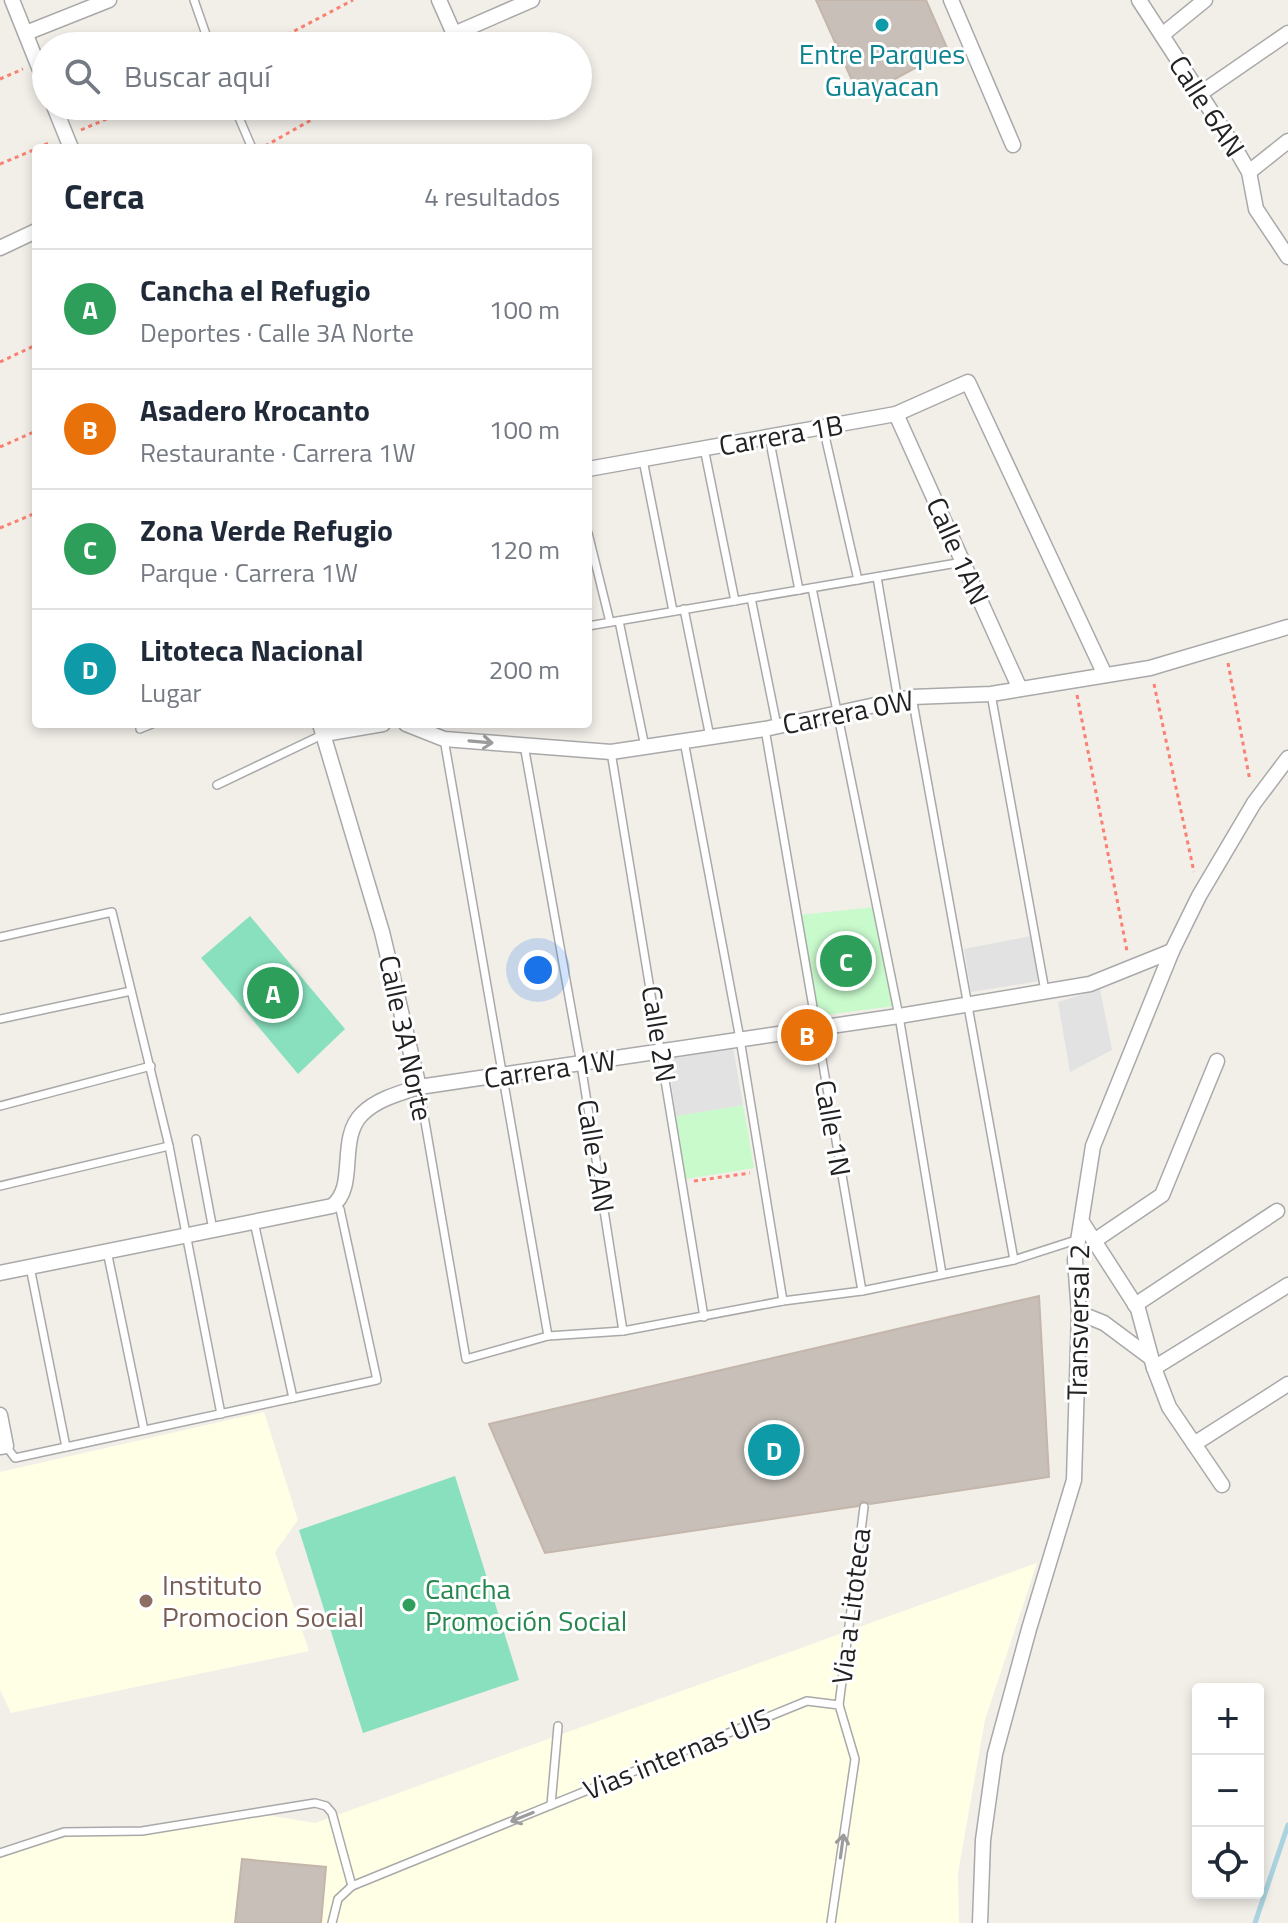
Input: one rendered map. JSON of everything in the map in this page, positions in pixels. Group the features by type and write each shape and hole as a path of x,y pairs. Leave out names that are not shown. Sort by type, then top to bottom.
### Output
{"street":[{"path":"12,0 32,48"},
{"path":"26,33 109,0"},
{"path":"439,0 453,32"},
{"path":"459,32 532,0"},
{"path":"951,0 1013,145"},
{"name":"Calle 6AN","path":"1139,0 1249,172 1256,209 1288,257"},
{"path":"1162,35 1205,0"},
{"path":"1201,93 1288,33"},
{"path":"60,120 69,142"},
{"path":"1249,172 1288,141"},
{"path":"0,248 32,233"},
{"name":"Carrera 1B","path":"592,468 896,414 968,382 1105,675"},
{"name":"Calle 1AN","path":"896,414 1020,689"},
{"name":"Carrera 0W","path":"416,728 444,739 611,752 771,728 905,698 991,694 1150,668 1288,627"},
{"name":"Calle 3A Norte","path":"322,729 382,932 419,1087"},
{"name":"Transversal 2","path":"980,1923 983,1840 995,1754 1074,1480 1079,1313 1075,1260 1086,1240 1082,1222 1093,1146 1172,951 1199,896 1254,803 1288,758"},
{"name":"Carrera 1W","path":"332,1206 344,1191 350,1137 359,1117 377,1103 419,1087 899,1016 1090,984 1172,951"},
{"path":"1217,1061 1162,1195 1086,1240 1135,1305 1169,1407 1222,1485"},
{"path":"1,1271 332,1206"},
{"path":"1135,1305 1277,1211"},
{"path":"1153,1363 1288,1285"},
{"path":"1079,1313 1104,1323 1153,1363"},
{"path":"1194,1444 1288,1384"},
{"path":"0,1415 3,1447"}],"lane":[{"path":"194,0 205,32"},
{"path":"240,120 250,144"},
{"path":"823,427 858,580"},
{"path":"769,437 799,590"},
{"path":"704,448 735,601"},
{"path":"643,459 673,611"},
{"path":"592,547 645,747"},
{"path":"592,625 963,562"},
{"path":"877,577 968,1005 1014,1260"},
{"path":"812,588 899,1016 942,1274"},
{"name":"Calle 1N","path":"751,598 815,1027 862,1291"},
{"path":"684,609 710,737"},
{"path":"991,694 1045,991"},
{"path":"217,785 322,729"},
{"path":"444,739 548,1336 623,1331 783,1301 862,1291 1014,1260 1086,1240"},
{"path":"684,741 740,1039 783,1301"},
{"name":"Calle 2AN","path":"524,745 581,1064 623,1331"},
{"name":"Calle 2N","path":"611,752 704,1317"},
{"path":"0,937 112,912 169,1146 221,1414"},
{"path":"0,1019 131,991"},
{"path":"0,1106 151,1066"},
{"name":"Calle 3A Norte","path":"419,1087 466,1359 548,1336"},
{"path":"196,1139 213,1230"},
{"path":"0,1186 169,1146"},
{"path":"3,1447 15,1458 377,1380 340,1209 332,1206"},
{"path":"254,1222 293,1398"},
{"path":"107,1251 144,1430"},
{"path":"30,1267 66,1447"},
{"name":"Via a Litoteca","path":"839,1705 864,1507"},
{"name":"Vias internas UIS","path":"352,1886 807,1701 839,1705"},
{"path":"831,1923 855,1759 839,1705"},
{"path":"551,1805 558,1726"},
{"path":"0,1853 64,1832 142,1831 315,1803 326,1806 332,1813 352,1886 338,1899 332,1923"}],"path":[{"path":"292,32 353,0"},
{"path":"0,79 32,66"},
{"path":"69,142 110,120"},
{"path":"269,144 311,120"},
{"path":"0,164 32,151"},
{"path":"0,362 32,347"},
{"path":"0,447 32,433"},
{"path":"0,528 32,515"},
{"path":"1225,647 1254,803"},
{"path":"1150,668 1199,896"},
{"path":"1074,680 1131,967"},
{"path":"683,1183 761,1171"}],"shaded area":[{"path":"1031,936 1039,981 971,992 964,949"},
{"path":"1100,989 1112,1050 1070,1072 1058,1002"},
{"path":"733,1047 743,1105 676,1116 668,1058"},
{"name":"Instituto Promocion Social","path":"264,1412 298,1520 275,1552 309,1651 11,1713 0,1690 0,1472"},
{"path":"1037,1563 985,1720 958,1873 959,1923 0,1923 0,1856 71,1836 131,1835 266,1815 315,1823"}],"green space":[{"path":"874,907 894,1006 817,1016 799,915"},
{"path":"250,916 345,1029 298,1074 201,958"},
{"path":"743,1105 754,1168 686,1179 676,1116"},
{"name":"Cancha Promoción Social","path":"455,1476 519,1680 363,1733 299,1530"}],"building":[{"name":"Entre Parques Guayacan","path":"816,0 926,0 948,50 860,98"},
{"path":"1039,1296 1049,1477 870,1504 862,1501 858,1506 545,1553 489,1424"},
{"path":"242,1859 326,1867 321,1923 235,1923"}],"waterway":[{"path":"1255,1923 1288,1825"}],"place":[{"name":"Entre Parques Guayacan","path":"882,25"},
{"name":"Zona Verde Refugio","path":"846,961"},
{"name":"Cancha el Refugio","path":"273,993"},
{"name":"Asadero Krocanto","path":"807,1035"},
{"name":"Litoteca Nacional","path":"774,1450"},
{"name":"Instituto Promocion Social","path":"146,1601"},
{"name":"Cancha Promoción Social","path":"409,1605"}]}
